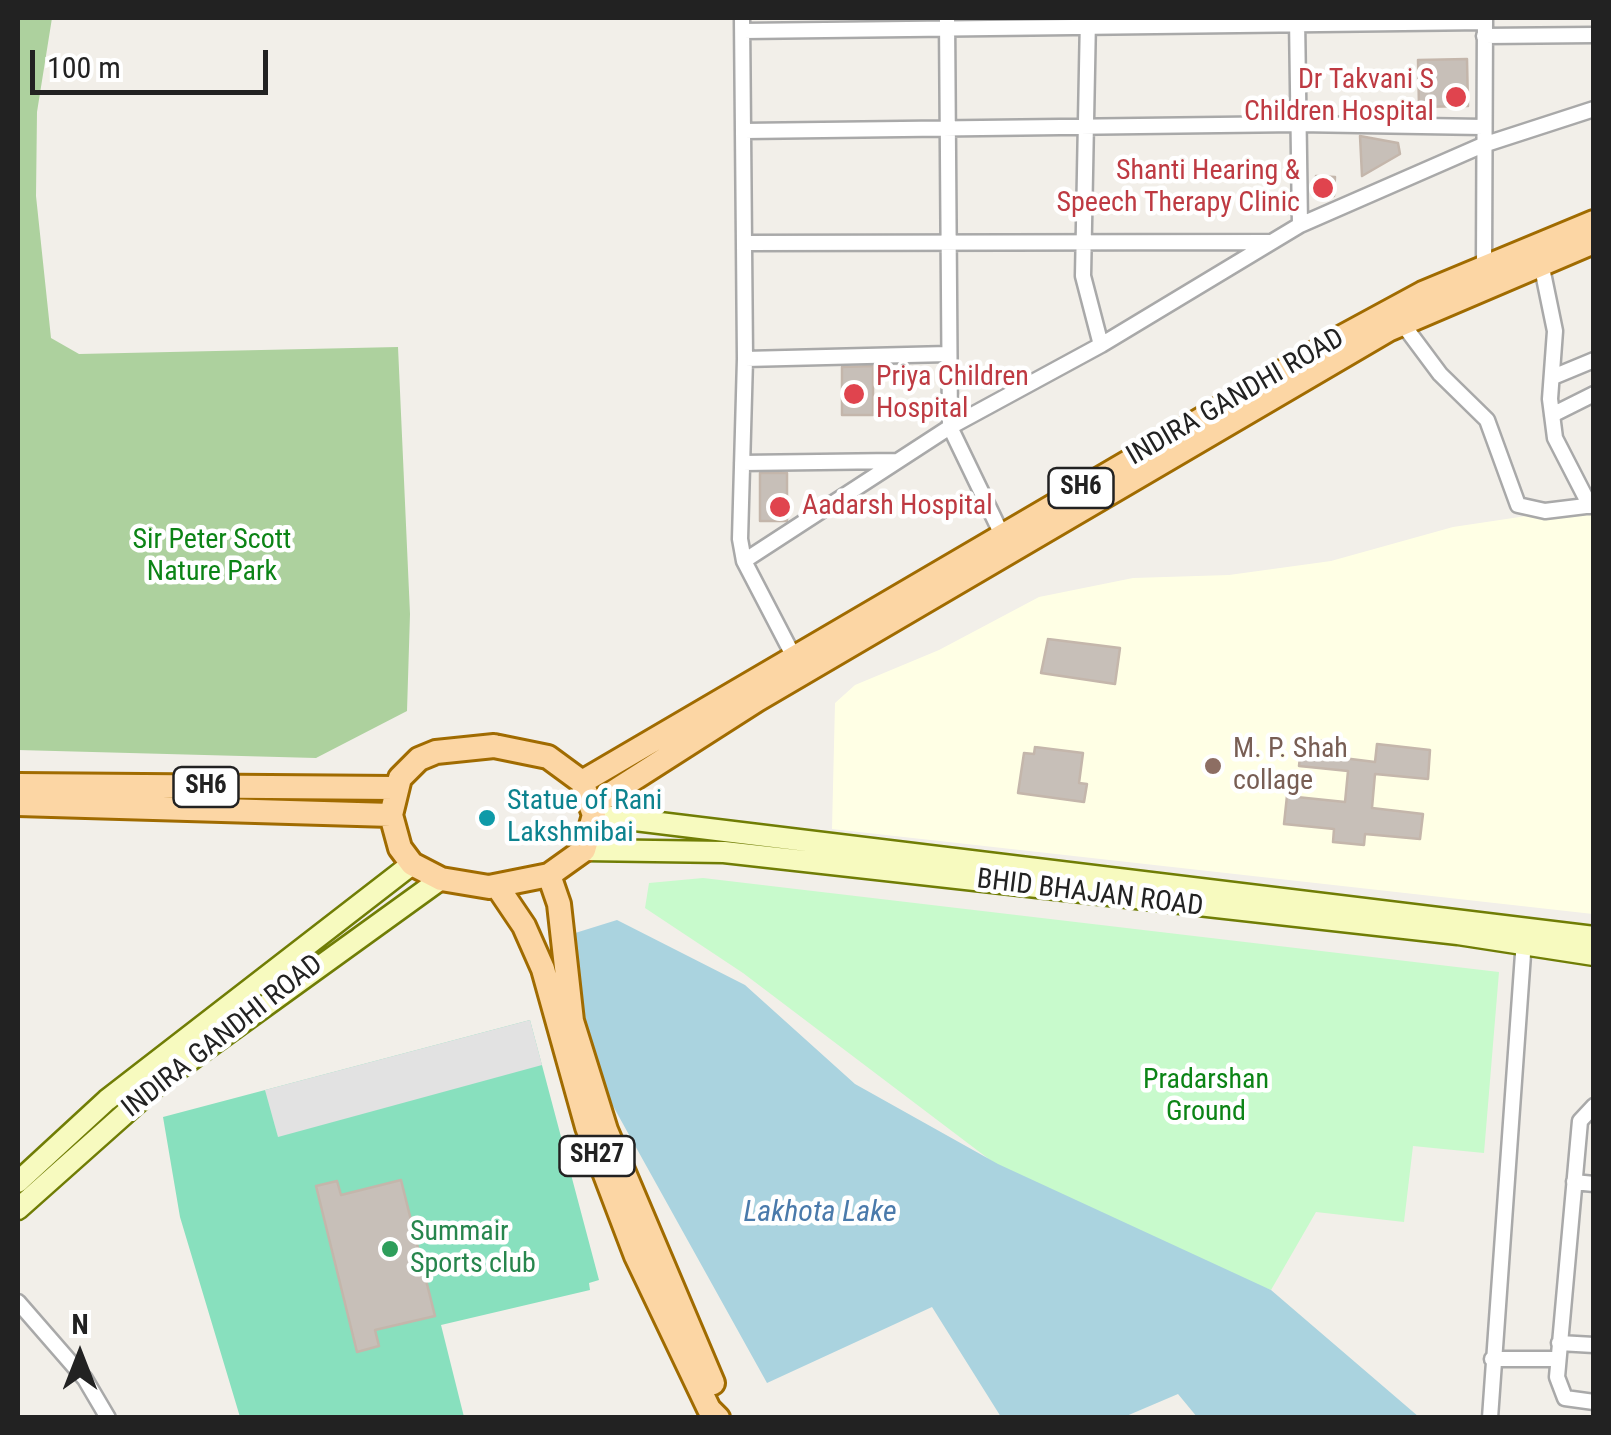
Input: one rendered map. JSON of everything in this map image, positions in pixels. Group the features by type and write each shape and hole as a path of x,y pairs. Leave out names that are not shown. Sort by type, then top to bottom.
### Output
{"main road":[{"name":"INDIRA GANDHI ROAD","path":"593,810 1005,542 1340,338 1484,266 1594,222"},
{"name":"INDIRA GANDHI ROAD","path":"582,782 795,659 1402,324 1594,242"},
{"path":"494,746 548,757 582,782 593,810 584,850 550,875 497,886 441,879 412,864 400,848 391,815 395,788 408,768 436,752 494,746"},
{"name":"SH6","path":"18,784 395,788"},
{"name":"SH6","path":"18,804 391,815"},
{"name":"BHID BHAJAN ROAD","path":"593,810 1525,935 1594,955"},
{"name":"BHID BHAJAN ROAD","path":"584,850 724,852 1525,935 1594,938"},
{"name":"INDIRA GANDHI ROAD","path":"18,1182 107,1100 412,864"},
{"name":"SH27","path":"497,886 524,926 542,968 587,1128 636,1256 710,1415 722,1403 606,1130 572,1021 559,904 550,875"},
{"name":"INDIRA GANDHI ROAD","path":"18,1209 164,1078 331,954 441,879"}],"street":[{"path":"1088,21 1082,276 1101,345"},
{"path":"1297,21 1300,226"},
{"path":"795,659 744,561 740,539 745,358 743,24 1297,21 1485,25 1594,36"},
{"path":"947,22 950,428 1005,542"},
{"path":"1484,266 1485,25"},
{"path":"744,561 950,428 1101,345 1269,242 1483,145 1594,109"},
{"path":"744,131 1298,124 1483,127"},
{"path":"745,243 1269,242"},
{"path":"1402,324 1440,374 1487,420 1518,506 1529,512 1592,506 1555,438 1555,331 1541,264"},
{"path":"745,358 948,354"},
{"path":"1552,377 1594,360"},
{"path":"1552,415 1594,394"},
{"path":"742,462 900,461"},
{"path":"1490,1418 1525,935"},
{"path":"1594,1106 1580,1121 1558,1389 1565,1398 1594,1402"},
{"path":"1574,1182 1594,1184"},
{"path":"18,1302 85,1378 108,1418"},
{"path":"1492,1359 1594,1345"}],"shaded area":[{"name":"M. P. Shah collage","path":"1593,506 1593,914 832,829 835,703 855,685 939,650 1039,597 1133,578 1229,575 1331,561 1453,527"},
{"path":"530,1020 542,1065 278,1137 265,1090"}],"green space":[{"name":"Sir Peter Scott Nature Park","path":"18,18 52,18 37,112 36,196 51,338 79,354 398,347 410,614 407,711 316,758 18,750"},
{"name":"Pradarshan Ground","path":"703,878 1499,972 1484,1153 1413,1146 1404,1222 1316,1212 1271,1290 1125,1237 998,1166 743,973 645,908 649,883"},
{"name":"Summair Sports club","path":"530,1020 599,1280 589,1283 590,1290 441,1325 464,1417 240,1417 180,1217 163,1117"}],"water":[{"name":"Lakhota Lake","path":"617,920 745,985 855,1084 998,1164 1271,1290 1419,1417 1197,1417 1178,1394 1124,1417 1001,1417 932,1307 767,1383 613,1106 569,993 572,934"}],"building":[{"path":"1467,59 1468,106 1419,107 1418,60"},
{"path":"1360,136 1398,143 1400,154 1362,176"},
{"path":"1316,176 1335,177 1334,196 1315,196"},
{"path":"873,366 873,415 842,415 842,367"},
{"path":"760,473 787,473 787,521 760,521"},
{"path":"1048,639 1120,648 1115,684 1041,673"},
{"path":"1302,739 1344,743 1343,758 1375,762 1377,744 1430,750 1428,779 1375,774 1372,808 1423,814 1420,839 1365,834 1364,845 1333,842 1334,829 1284,824 1287,796 1345,802 1348,771 1299,766"},
{"path":"1035,747 1083,753 1079,783 1087,784 1084,802 1018,793 1024,753 1034,754"},
{"path":"401,1180 435,1316 375,1330 379,1346 357,1352 316,1186 337,1181 341,1195"}],"place":[{"name":"Dr Takvani S Children Hospital","path":"1456,97"},
{"name":"Shanti Hearing & Speech Therapy Clinic","path":"1323,188"},
{"name":"Priya Children Hospital","path":"854,394"},
{"name":"Aadarsh Hospital","path":"780,507"},
{"name":"M. P. Shah collage","path":"1213,766"},
{"name":"Statue of Rani Lakshmibai","path":"487,818"},
{"name":"Summair Sports club","path":"390,1249"}]}
